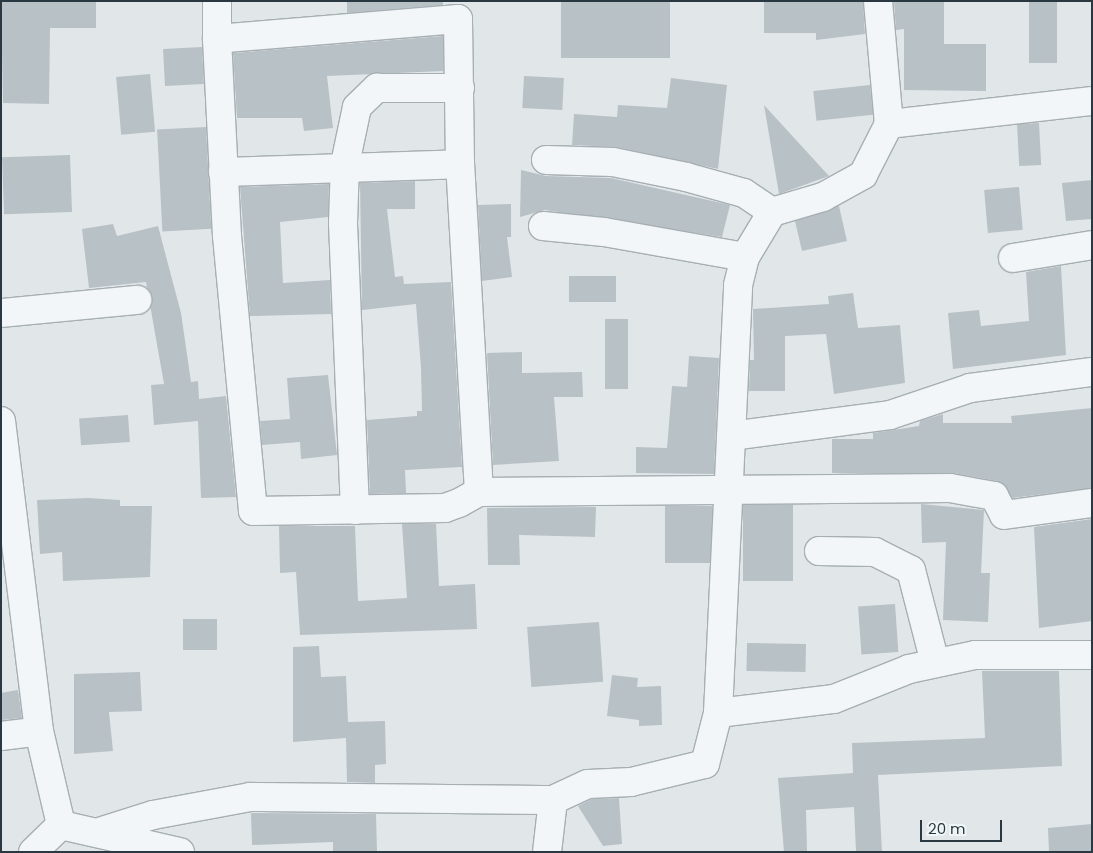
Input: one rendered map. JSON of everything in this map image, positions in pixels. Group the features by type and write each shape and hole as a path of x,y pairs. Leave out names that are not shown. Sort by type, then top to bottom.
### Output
{"street":[{"path":"217,1 217,39 224,172 253,512 445,508 479,492 730,488 974,489 994,496 1004,515 1092,503"},
{"path":"117,840 153,815 250,797 553,800 588,784 631,782 705,764 718,713 738,285 745,257 772,212 823,197 863,175 888,124 878,1"},
{"path":"217,39 461,10 460,164 479,492"},
{"path":"355,510 343,223 345,164 357,107 365,96 377,88 460,88"},
{"path":"888,124 1092,101"},
{"path":"546,160 613,162 686,177 744,193 772,212"},
{"path":"224,172 345,164 460,164"},
{"path":"543,226 604,232 745,257"},
{"path":"1013,258 1092,245"},
{"path":"1,312 137,300"},
{"path":"732,436 890,415 970,388 1092,372"},
{"path":"1,420 39,731 61,824"},
{"path":"819,551 876,552 911,570 936,664"},
{"path":"718,713 834,698 936,664 975,655 1092,655"},
{"path":"1,736 39,731"},
{"path":"546,852 553,800"},
{"path":"61,824 117,840 180,852"},
{"path":"33,852 61,824"}],"building":[{"path":"1,1 96,1 96,28 50,28 49,104 3,103"},
{"path":"347,1 443,1 443,5 347,13"},
{"path":"561,1 670,1 670,58 561,58"},
{"path":"764,1 863,1 865,34 816,40 816,33 764,33"},
{"path":"894,1 944,1 944,44 986,44 986,91 904,90 904,29 896,30"},
{"path":"1029,1 1057,1 1057,63 1029,63"},
{"path":"443,36 443,71 327,76 333,128 304,131 302,118 237,118 233,53"},
{"path":"202,47 204,84 165,86 163,49"},
{"path":"150,74 155,132 121,135 116,77"},
{"path":"524,76 564,78 562,110 522,108"},
{"path":"671,78 727,85 718,169 616,147 572,145 574,114 617,117 618,105 667,108"},
{"path":"870,85 873,115 816,121 813,91"},
{"path":"764,105 829,176 779,194"},
{"path":"1039,123 1041,165 1019,166 1017,124"},
{"path":"206,127 211,229 162,231 157,130"},
{"path":"70,155 72,212 4,214 2,157"},
{"path":"521,170 546,176 611,178 730,205 722,237 545,210 520,217"},
{"path":"1092,180 1092,219 1066,221 1062,183"},
{"path":"415,181 415,209 387,209 395,277 403,276 404,284 451,282 462,467 405,470 406,493 370,494 367,420 417,416 417,411 422,411 421,368 416,304 362,310 360,183"},
{"path":"329,184 328,217 280,222 283,283 330,280 331,314 250,316 240,187"},
{"path":"1019,187 1023,230 988,233 984,190"},
{"path":"511,204 511,237 507,237 512,277 482,281 478,205"},
{"path":"839,206 847,241 802,251 795,221"},
{"path":"113,224 117,236 158,226 181,313 191,382 198,381 199,399 226,396 236,497 201,498 198,421 154,425 151,385 164,384 146,282 89,288 82,229"},
{"path":"1061,266 1066,355 953,369 948,313 979,310 981,326 1029,321 1026,272"},
{"path":"569,276 616,276 616,302 569,302"},
{"path":"853,293 858,328 900,325 905,383 834,394 826,334 785,336 785,391 749,391 750,360 754,360 753,309 829,304 828,296"},
{"path":"605,319 628,319 628,389 605,389"},
{"path":"522,352 522,373 582,372 583,397 554,397 559,461 493,465 487,353"},
{"path":"689,356 719,358 714,474 636,473 636,447 667,448 672,386 687,387"},
{"path":"328,375 337,455 301,459 300,442 262,445 260,421 290,419 287,378"},
{"path":"1092,408 1092,488 1013,498 997,481 953,473 832,473 832,439 873,439 873,433 919,426 920,421 943,414 943,423 1012,423 1011,416"},
{"path":"128,415 130,442 81,445 79,418"},
{"path":"88,498 120,500 120,506 152,506 150,577 63,581 62,552 40,554 37,500"},
{"path":"921,504 984,510 981,573 990,573 988,622 943,620 946,542 922,543"},
{"path":"743,505 793,505 793,581 743,581"},
{"path":"665,506 712,506 712,563 665,563"},
{"path":"596,507 595,537 519,535 520,565 488,565 487,508"},
{"path":"1092,519 1092,621 1039,628 1034,527"},
{"path":"402,524 436,524 439,586 475,584 477,629 300,635 296,572 280,573 279,526 355,526 358,601 407,598"},
{"path":"895,604 898,652 861,654 858,607"},
{"path":"183,619 217,619 217,650 183,650"},
{"path":"599,622 603,682 531,687 527,627"},
{"path":"747,643 806,644 806,672 747,671"},
{"path":"319,646 321,677 346,676 348,722 385,721 386,764 375,765 375,783 347,782 346,738 293,742 293,647"},
{"path":"982,671 1059,671 1062,766 878,775 882,852 856,852 854,807 806,810 807,852 784,852 778,778 853,773 852,743 985,738"},
{"path":"140,672 142,711 109,712 113,751 74,754 74,674"},
{"path":"612,675 638,678 637,687 661,686 662,725 639,726 639,720 607,716"},
{"path":"18,690 22,718 1,720 1,693"},
{"path":"619,798 622,844 603,846 578,806 592,799"},
{"path":"251,813 376,814 377,852 333,852 333,842 252,845"},
{"path":"1092,824 1092,852 1049,852 1048,828"}]}
